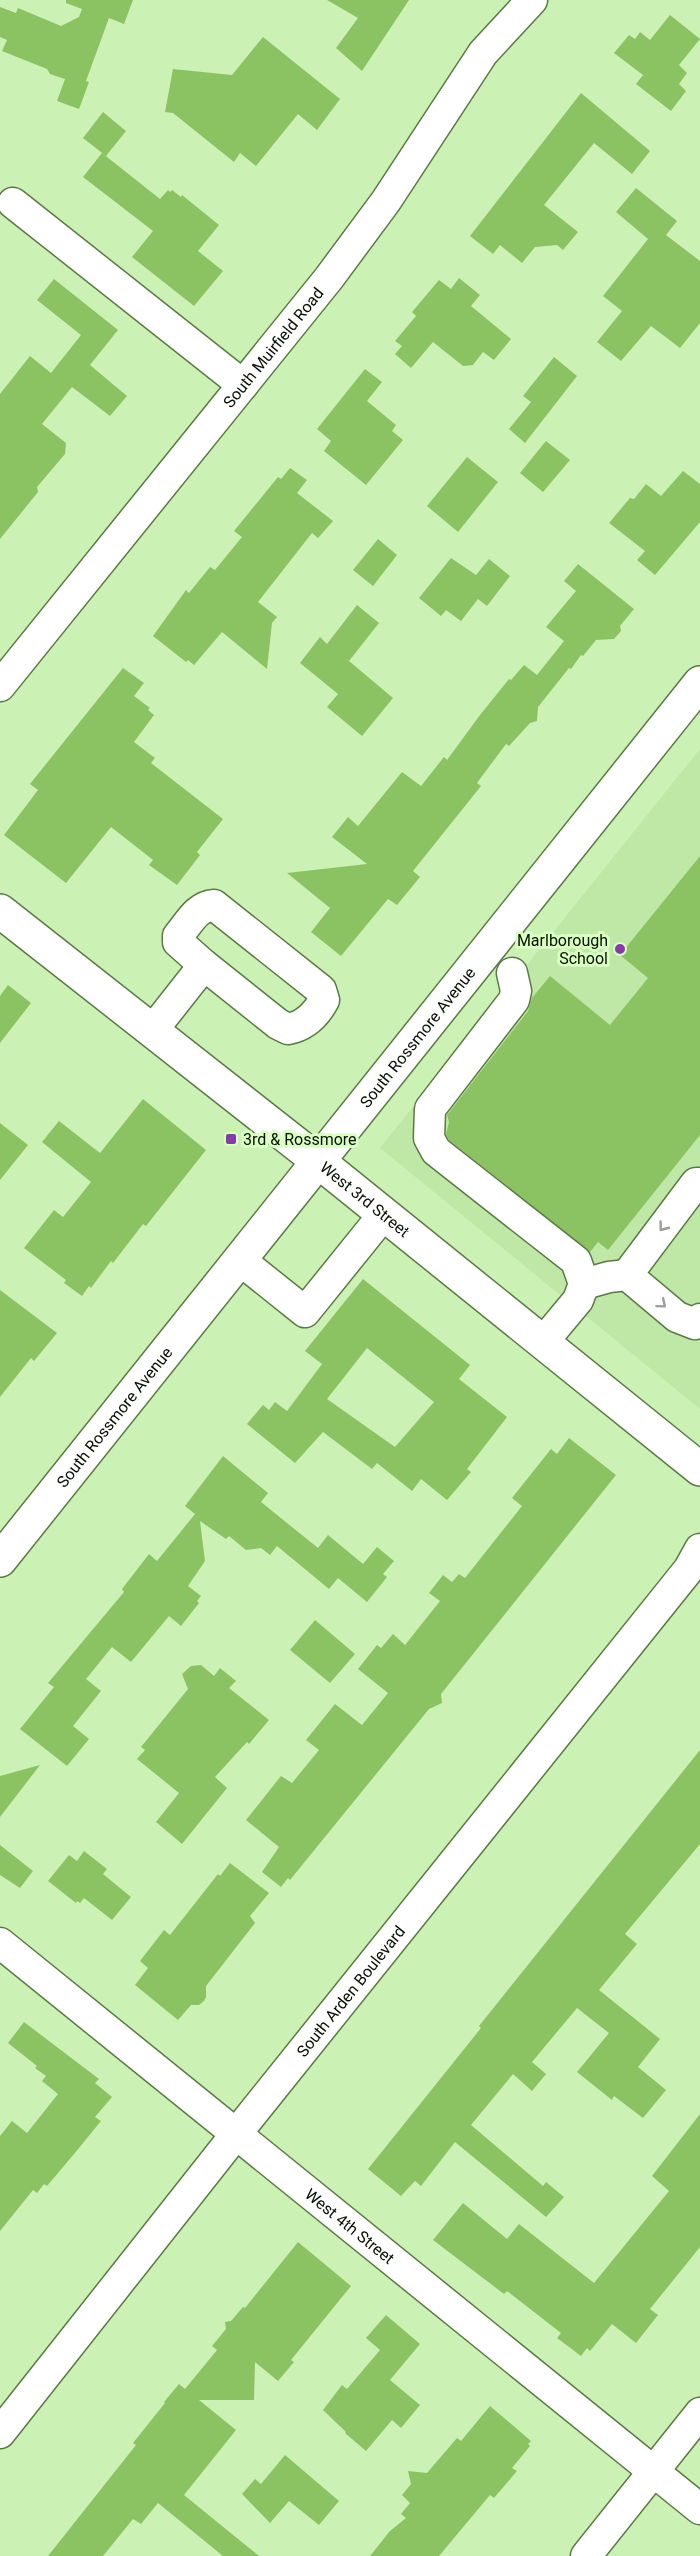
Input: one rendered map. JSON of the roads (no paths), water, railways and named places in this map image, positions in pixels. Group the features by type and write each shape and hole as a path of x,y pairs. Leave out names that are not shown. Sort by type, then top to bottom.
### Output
{"main road":[{"name":"South Rossmore Avenue","path":"0,1560 700,684"},
{"name":"West 3rd Street","path":"0,910 318,1161 700,1469"}],"street":[{"name":"South Muirfield Road","path":"0,686 329,278 386,201 483,53 532,0"},
{"path":"13,203 243,385"},
{"path":"214,905 313,982 321,990 324,1000 320,1009 304,1024 288,1029 278,1024 204,965 183,948 178,942 178,936 199,910 214,905"},
{"path":"152,1031 204,965"},
{"path":"512,973 516,991 514,1000 430,1110 429,1138 435,1151 576,1261 584,1284 578,1300 543,1342"},
{"path":"627,1275 696,1183 700,1183"},
{"path":"240,1260 305,1312 384,1214"},
{"path":"584,1284 627,1275 677,1317 695,1324 700,1319"},
{"name":"South Arden Boulevard","path":"0,2433 236,2134 689,1569 700,1549"},
{"name":"West 4th Street","path":"0,1943 700,2509"},
{"path":"586,2556 700,2413"}],"place":[{"name":"Marlborough School","path":"620,949"},
{"name":"3rd & Rossmore","path":"231,1139"}]}
